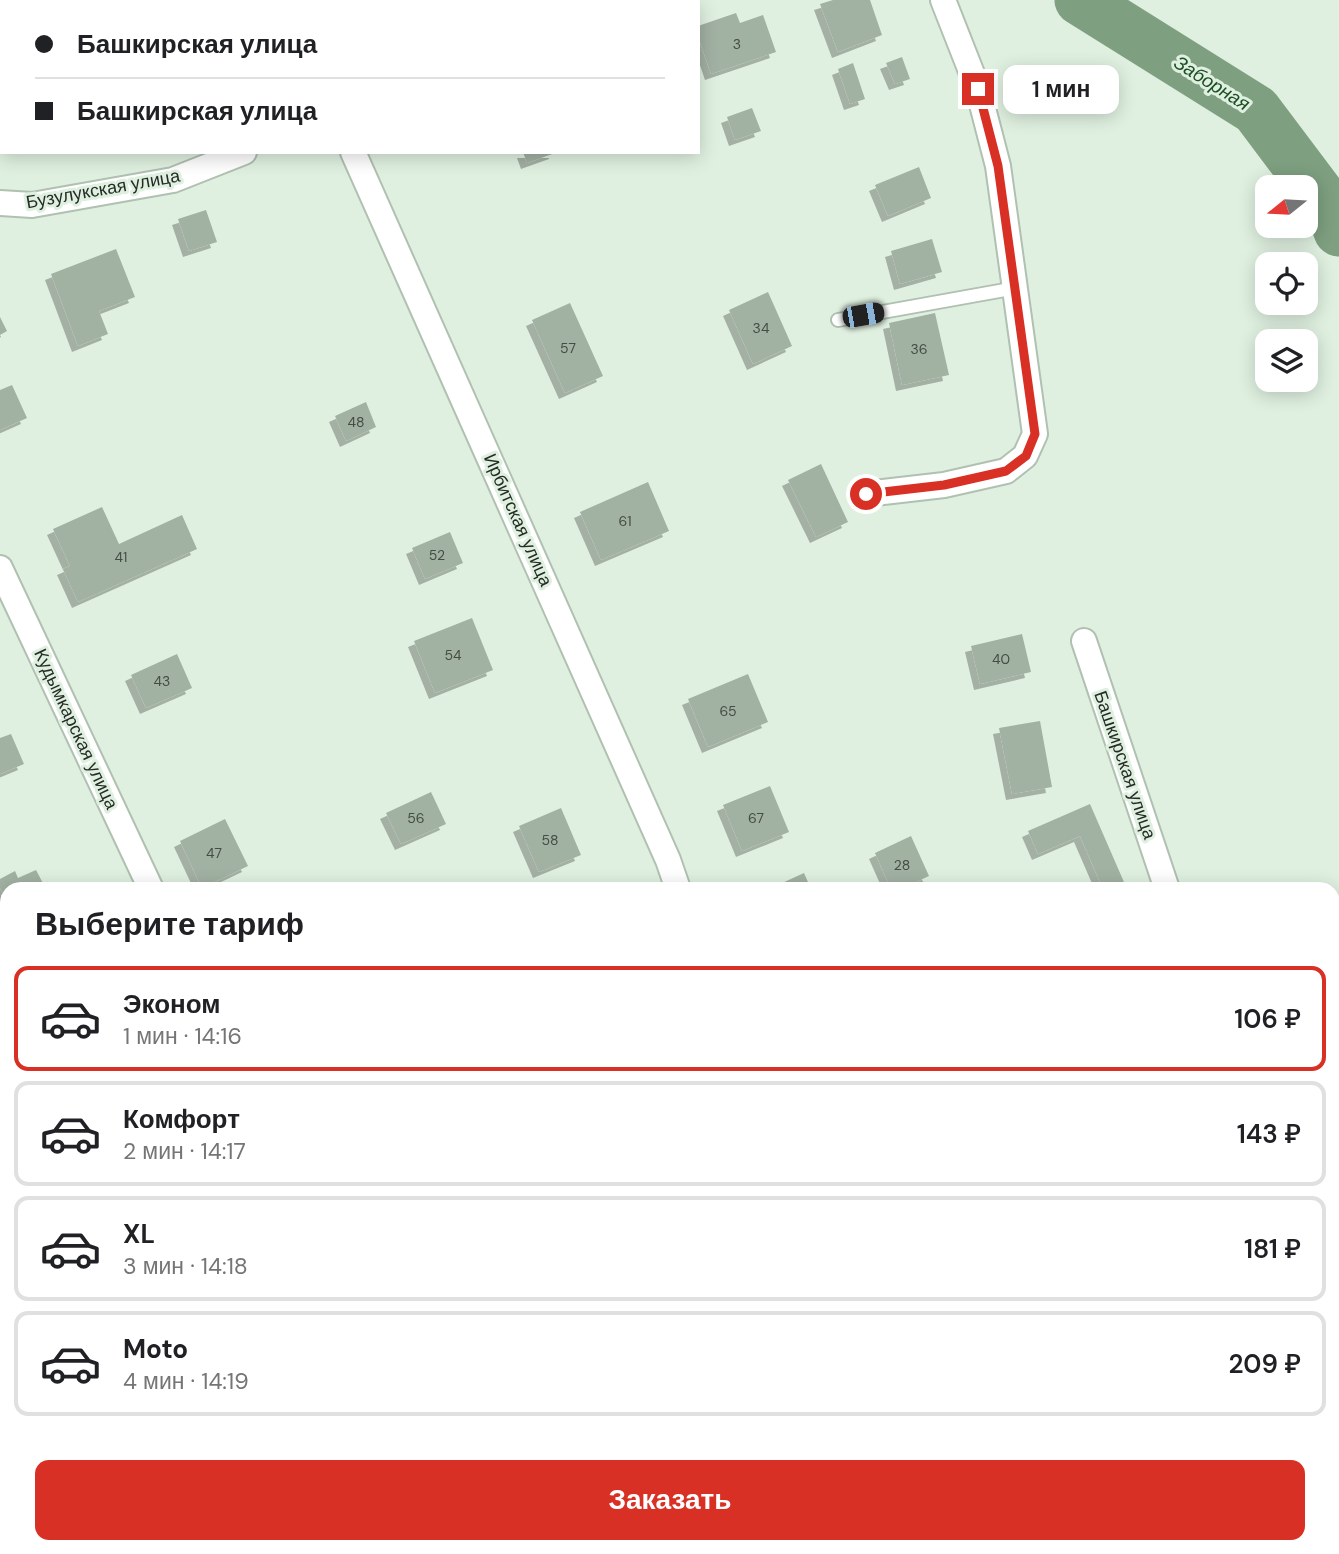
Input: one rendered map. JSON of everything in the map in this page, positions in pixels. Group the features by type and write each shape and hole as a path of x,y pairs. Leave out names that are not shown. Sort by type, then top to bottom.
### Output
{"street":[{"path":"866,494 944,485 1006,471 1026,456 1035,434 998,166 978,89 943,0"},
{"name":"Бузулукская улица","path":"0,203 32,205 173,180 239,154"},
{"name":"Ирбитская улица","path":"354,154 563,621 676,882"},
{"name":"Кудымкарская улица","path":"0,569 148,882"},
{"name":"Башкирская улица","path":"1084,641 1165,882"}],"lane":[{"path":"838,320 1016,288"}],"building":[{"path":"833,0 870,0 882,35 838,52 820,4"},
{"path":"736,13 740,23 763,15 776,52 711,74 700,42 700,25"},
{"path":"902,57 910,79 895,84 886,63"},
{"path":"853,63 865,99 850,104 838,69"},
{"path":"752,108 761,131 735,140 727,117"},
{"path":"524,154 552,154 527,163"},
{"path":"919,167 931,198 888,216 875,185"},
{"path":"206,210 217,242 189,251 178,219"},
{"path":"932,239 942,272 900,284 891,251"},
{"path":"116,249 135,297 99,311 108,334 78,346 51,274"},
{"path":"768,292 792,346 753,364 729,310"},
{"path":"570,303 603,376 565,393 532,320"},
{"path":"935,313 949,375 902,385 889,323"},
{"path":"0,317 7,331 0,335"},
{"path":"12,385 27,418 0,430 0,390"},
{"path":"366,402 376,427 346,441 335,416"},
{"path":"821,464 848,522 816,537 788,480"},
{"path":"648,482 669,531 601,560 580,512"},
{"path":"102,507 119,544 182,515 197,549 78,602 63,569 70,566 53,529"},
{"path":"450,532 463,563 425,579 412,548"},
{"path":"472,618 493,670 435,693 414,641"},
{"path":"1022,634 1031,672 980,684 971,646"},
{"path":"177,654 192,688 146,708 131,675"},
{"path":"748,674 768,722 708,747 688,699"},
{"path":"1040,721 1052,787 1012,794 999,728"},
{"path":"11,734 24,764 0,774 0,738"},
{"path":"770,786 789,832 742,851 723,805"},
{"path":"431,792 446,824 401,844 386,813"},
{"path":"1090,804 1124,882 1100,882 1080,836 1038,854 1028,831"},
{"path":"561,808 581,855 539,872 519,826"},
{"path":"225,819 248,866 215,882 199,882 180,841"},
{"path":"911,836 929,876 916,882 888,882 875,853"},
{"path":"36,870 42,882 0,882 0,879 15,871 18,878"},
{"path":"804,873 808,882 784,882"}],"waterway":[{"name":"Заборная","path":"1080,0 1256,110 1332,211 1339,231"}],"route":[{"path":"866,494 944,485 1006,471 1026,456 1035,434 998,166 978,89"}]}
